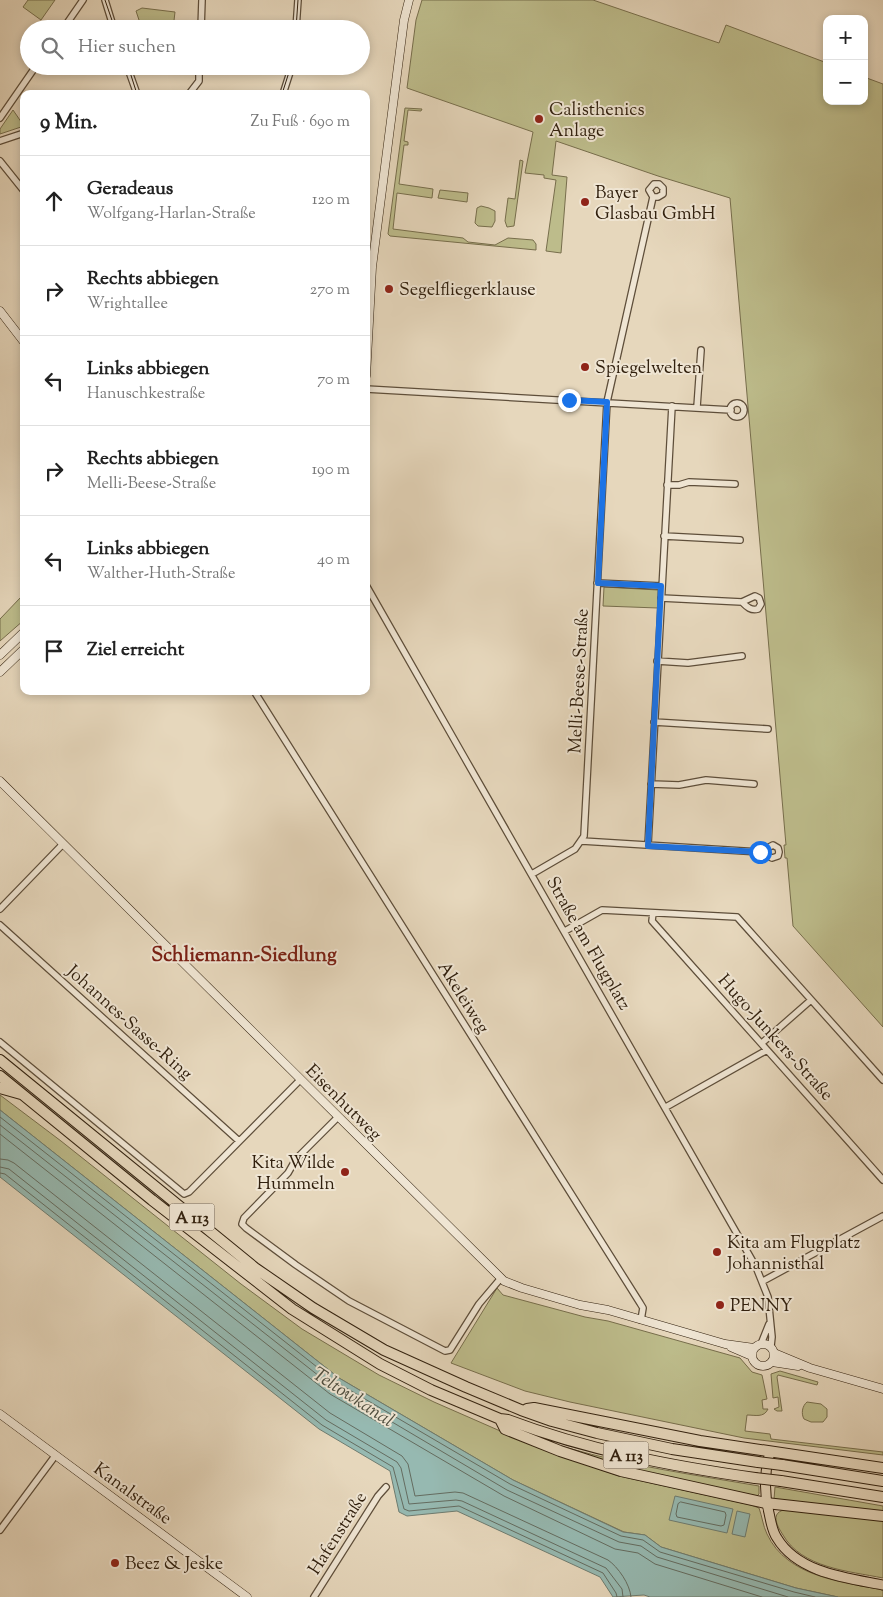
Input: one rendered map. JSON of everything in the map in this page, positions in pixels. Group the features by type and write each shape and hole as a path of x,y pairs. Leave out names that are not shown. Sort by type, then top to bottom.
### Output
{"highway":[{"name":"A 113","path":"0,1060 256,1268 313,1308 384,1350 521,1410 597,1433 672,1449 883,1481"},
{"name":"A 113","path":"0,1076 152,1200 292,1309 380,1364 431,1390 500,1419 600,1448 674,1466 883,1497"},
{"path":"0,1088 22,1094"},
{"path":"521,1410 534,1408 682,1438 883,1468"},
{"path":"500,1419 505,1429 560,1451 621,1471 766,1503 883,1516"}],"main road":[{"path":"772,1452 775,1458 770,1492 766,1503 772,1526 778,1539 796,1558 811,1567 843,1577 883,1585"}],"street":[{"path":"69,20 83,0"},
{"path":"105,0 111,20"},
{"path":"201,20 202,0"},
{"path":"297,20 298,0"},
{"path":"370,303 372,267 404,20 409,0"},
{"path":"0,118 30,75"},
{"path":"130,75 136,90"},
{"path":"192,90 199,81 199,75"},
{"path":"284,90 289,75"},
{"path":"0,141 20,134"},
{"path":"0,161 20,186"},
{"name":"Melli-Beese-Straße","path":"582,841 585,830 607,402 653,197"},
{"path":"0,311 20,337"},
{"path":"697,407 701,350"},
{"path":"370,389 731,410"},
{"path":"648,846 660,598 672,406"},
{"path":"667,484 679,485 688,482 735,484"},
{"path":"664,536 740,540"},
{"path":"598,583 661,586"},
{"name":"Straße am Flugplatz","path":"370,592 763,1281 768,1297 773,1350"},
{"path":"660,598 742,602"},
{"path":"0,655 20,636"},
{"path":"0,672 20,653"},
{"path":"657,661 688,663 742,656"},
{"name":"Akeleiweg","path":"257,695 640,1303 643,1308 641,1320"},
{"path":"654,722 768,728"},
{"path":"650,784 679,785 706,780 754,784"},
{"name":"Eisenhutweg","path":"0,782 300,1080 509,1284 725,1344 773,1350 810,1368"},
{"path":"532,874 575,849 582,841 760,852"},
{"path":"0,908 62,845"},
{"path":"565,931 602,910 737,917 883,1080"},
{"name":"Hugo-Junkers-Straße","path":"653,912 652,921 883,1180"},
{"name":"Johannes-Sasse-Ring","path":"0,925 240,1141"},
{"path":"762,1043 811,1000"},
{"path":"0,1042 184,1194 189,1192 300,1080"},
{"path":"666,1108 767,1050"},
{"path":"338,1117 296,1158 288,1173 244,1218 242,1224 246,1228 296,1265 350,1301 445,1351 450,1350 479,1304 501,1278"},
{"path":"763,1281 883,1216"},
{"name":"Straße am Flugplatz","path":"756,1349 770,1322"},
{"name":"Eisenhutweg","path":"756,1349 754,1362 759,1365 765,1366 772,1362 810,1368 883,1388"},
{"path":"772,1362 773,1350"},
{"name":"Kanalstraße","path":"0,1414 247,1597"},
{"path":"0,1530 55,1456"},
{"name":"Hafenstraße","path":"314,1597 378,1496 386,1487"}],"shaded area":[{"path":"28,0 55,0 41,20 23,7"},
{"path":"422,0 593,0 719,43 726,25 823,61 823,105 868,105 868,78 883,84 883,1027 793,926 787,858 785,858 784,845 786,845 730,198 658,176 556,141 552,175 567,177 561,253 546,251 556,180 544,178 544,175 525,173 533,132 407,88 416,20"},
{"path":"142,8 175,12 174,20 139,20 136,11"},
{"path":"405,108 422,109 421,111 408,110 404,141 408,142 408,145 404,145 399,184 433,189 432,198 397,193 393,229 463,238 468,242 495,245 508,238 533,240 536,244 536,250 390,236 388,234"},
{"path":"13,110 20,120 20,127 0,134 0,129"},
{"path":"520,160 523,161 514,226 507,227 505,221 508,198 515,199"},
{"path":"440,190 468,193 467,202 438,198"},
{"path":"481,206 495,211 495,221 492,227 478,226 475,223 477,208"},
{"path":"604,587 658,590 658,608 603,606"},
{"path":"20,598 20,624 0,641 0,619"},
{"path":"0,1095 241,1284 302,1329 379,1375 434,1402 539,1448 619,1476 759,1508 767,1534 776,1548 788,1560 802,1569 817,1575 883,1590 883,1597 838,1597 796,1588 661,1547 645,1535 624,1532 513,1480 339,1378 0,1110"},
{"path":"497,1288 503,1295 585,1317 608,1321 740,1358 752,1372 762,1375 767,1399 762,1400 763,1409 768,1409 762,1415 747,1415 745,1431 770,1434 771,1439 883,1452 883,1455 744,1438 570,1402 525,1391 451,1363"},
{"path":"780,1371 818,1382 817,1385 778,1375 782,1411 777,1411 774,1409 779,1407 778,1397 773,1398 771,1374"},
{"path":"807,1402 821,1404 827,1409 827,1417 823,1422 811,1422 804,1419 802,1410"},
{"path":"568,1448 639,1465 759,1486 759,1494 757,1496 625,1468 568,1450"},
{"path":"775,1487 883,1506 883,1513 774,1499"},
{"path":"788,1509 881,1520 883,1522 883,1578 841,1570 802,1555 791,1546 776,1522 778,1513"}],"water":[{"name":"Teltowkanal","path":"0,1110 339,1378 513,1480 623,1532 645,1535 661,1547 796,1588 838,1597 650,1597 644,1595 613,1597 600,1577 457,1511 407,1516 399,1512 390,1471 319,1429 0,1177"},
{"path":"675,1496 733,1509 727,1533 669,1520"},
{"path":"737,1511 750,1514 745,1537 732,1534"}],"tram line":[{"path":"105,0 112,20"},
{"path":"297,20 298,0"},
{"path":"131,75 136,90"},
{"path":"283,90 288,75"}],"place":[{"name":"Calisthenics Anlage","path":"539,119"},
{"name":"Bayer Glasbau GmbH","path":"585,202"},
{"name":"Segelfliegerklause","path":"389,289"},
{"name":"Spiegelwelten","path":"585,367"},
{"name":"Kita Wilde Hummeln","path":"345,1172"},
{"name":"Kita am Flugplatz Johannisthal","path":"717,1252"},
{"name":"PENNY","path":"720,1305"},
{"name":"Beez & Jeske","path":"115,1563"}],"district":[{"name":"Schliemann-Siedlung","path":"244,954"}],"route":[{"path":"569,400 607,402 598,583 661,586 648,846 760,852"}]}
